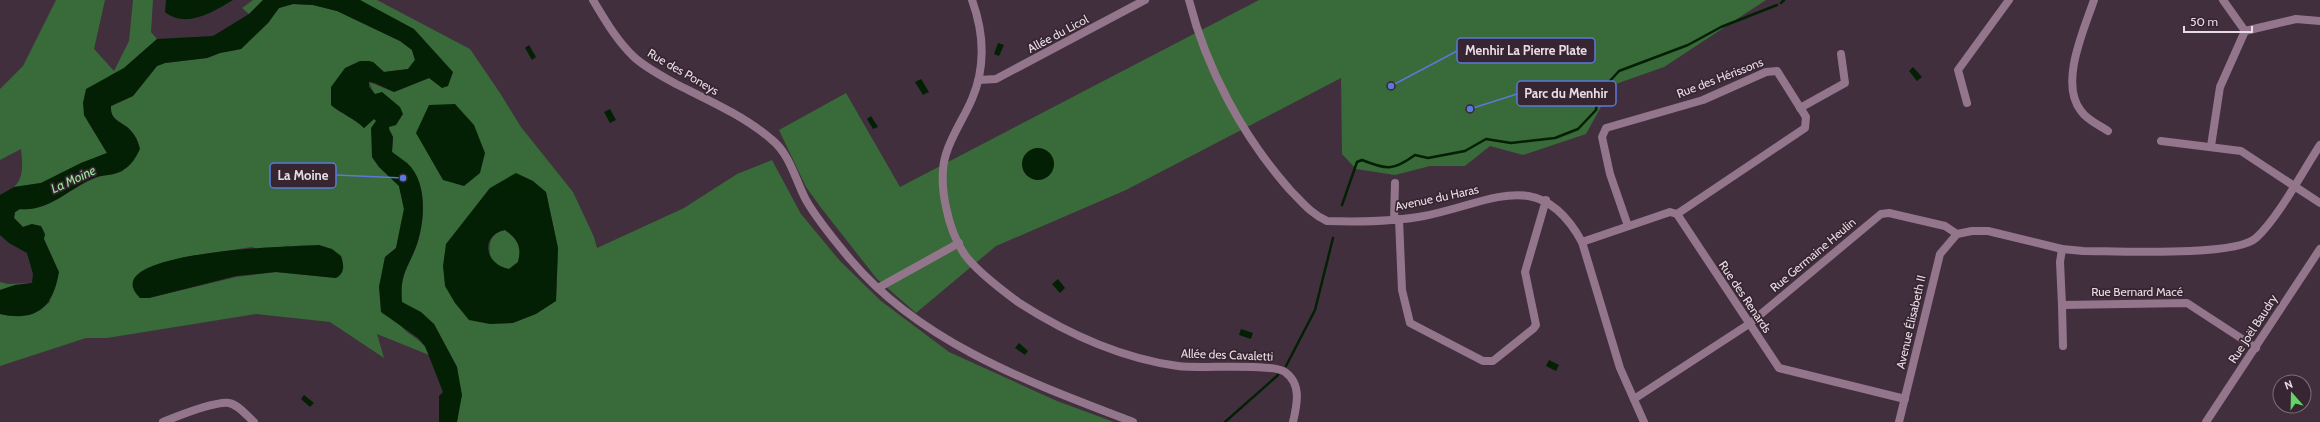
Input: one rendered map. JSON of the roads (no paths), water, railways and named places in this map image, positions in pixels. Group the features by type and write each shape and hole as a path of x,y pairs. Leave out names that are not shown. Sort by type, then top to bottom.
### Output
{"street":[{"name":"Rue des Poneys","path":"593,0 613,33 635,58 660,75 740,118 772,139 785,154 806,200 823,226 852,261 878,288 924,324 967,350 1013,373 1133,422"},
{"name":"Allée des Cavaletti","path":"972,0 980,28 982,44 979,80 946,155 943,176 945,201 965,256 1017,301 1051,322 1084,339 1142,359 1178,366 1200,368 1267,367 1285,372 1295,384 1297,395 1293,422"},
{"name":"Allée du Licol","path":"979,80 996,79 1145,0"},
{"name":"Avenue du Haras","path":"1189,0 1193,16 1215,73 1235,114 1271,166 1306,208 1316,216 1327,221 1397,220 1425,216 1502,196 1524,195 1546,200 1562,212 1582,242 1608,334 1644,422"},
{"path":"1967,103 1958,70 2009,0"},
{"path":"2094,0 2075,58 2073,98 2082,113 2108,131"},
{"path":"2223,0 2245,31"},
{"path":"2245,31 2296,19 2320,21"},
{"path":"2211,146 2220,87 2245,31"},
{"path":"1800,108 1845,83 1841,54"},
{"name":"Rue des Hérissons","path":"1628,226 1610,174 1602,137 1606,128 1703,100 1766,72 1777,71 1806,117 1805,128 1677,214"},
{"path":"2161,141 2242,151 2320,203"},
{"path":"1957,234 1972,231 1988,231 2062,249 2150,251 2214,249 2238,246 2255,239 2267,226 2320,145"},
{"path":"1395,183 1402,290 1410,323 1483,361 1493,361 1534,330 1536,325 1525,272 1546,200"},
{"path":"1582,242 1670,212 1677,214"},
{"name":"Rue Germaine Heulin","path":"1634,399 1749,324 1881,214 1889,213 1946,226 1957,234"},
{"name":"Rue des Renards","path":"1677,214 1779,368 1905,399"},
{"name":"Avenue Élisabeth II","path":"1899,422 1940,254 1957,234"},
{"path":"878,288 959,243"},
{"path":"2062,249 2060,262 2063,346"},
{"name":"Rue Joël Baudry","path":"2206,422 2320,249"},
{"name":"Rue Bernard Macé","path":"2062,305 2187,303 2256,348"},
{"path":"163,422 190,411 229,403 237,406 254,422"}],"water":[{"path":"166,0 233,0 208,14 190,19 182,19 173,17 165,12"},
{"path":"263,0 360,0 414,29 453,72 448,86 442,88 429,78 394,92 375,83 369,82 369,87 375,94 382,92 400,107 403,114 396,125 389,127 393,137 392,152 407,163 414,171 421,189 423,211 418,241 402,283 402,302 421,312 434,324 457,367 462,395 457,422 439,422 439,396 443,392 425,346 418,338 381,312 379,287 385,257 396,248 404,209 399,186 379,167 372,157 371,128 376,121 374,119 364,128 331,105 331,87 345,68 360,61 369,61 373,62 384,72 408,69 415,60 412,50 400,41 337,11 313,5 293,4 279,8 268,23 241,49 220,53 207,58 165,63 157,66 133,96 111,106 113,117 134,134 140,149 137,155 129,166 120,172 96,177 86,181 60,198 41,207 20,209 15,212 14,218 23,227 32,224 41,226 45,234 44,239 59,272 52,295 41,310 24,316 0,314 0,290 15,285 32,283 33,274 27,253 9,243 0,235 0,195 14,187 41,183 81,163 107,153 84,115 83,103 86,89 124,68 157,39 213,36 249,14"},
{"path":"998,43 1004,45 999,56 994,54"},
{"path":"529,45 536,57 532,60 525,48"},
{"path":"1913,67 1922,77 1917,81 1909,71"},
{"path":"921,79 929,92 923,95 915,82"},
{"path":"455,104 474,125 485,153 480,173 464,186 443,180 416,133 429,105"},
{"path":"610,109 616,120 610,123 604,112"},
{"path":"871,116 878,127 873,129 867,119"},
{"path":"1035,148 1041,148 1051,155 1054,164 1053,170 1047,177 1041,180 1035,180 1025,173 1022,167 1022,161 1029,151"},
{"path":"516,173 533,181 546,192 558,248 556,301 536,314 513,323 490,324 469,320 455,303 445,286 443,266 446,244 490,188","holes":["505,230 516,240 519,248 518,262 509,269 494,262 488,250 489,243 492,238 497,233"]},
{"path":"319,245 332,249 341,256 343,268 341,274 336,278 276,272 236,276 149,298 140,298 133,282 145,270 170,260 241,250"},
{"path":"1058,279 1065,288 1060,293 1052,284"},
{"path":"1241,329 1253,333 1251,339 1239,335"},
{"path":"1019,343 1028,351 1025,355 1015,348"},
{"path":"1549,360 1559,365 1556,371 1546,366"},
{"path":"304,395 314,403 310,407 301,399"}],"waterway":[{"path":"1781,3 1784,0"},
{"path":"1342,205 1357,162 1362,160 1378,166 1390,167 1401,164 1415,155 1428,158 1465,151 1486,139 1511,143 1555,138 1578,129 1596,110 1598,94 1619,71 1688,45 1721,27 1777,5"},
{"path":"1286,366 1315,310 1333,238"},
{"path":"1225,422 1278,375"}],"place":[{"name":"Menhir La Pierre Plate","path":"1391,86"},
{"name":"Parc du Menhir","path":"1470,109"},
{"name":"La Moine","path":"403,178"}]}
